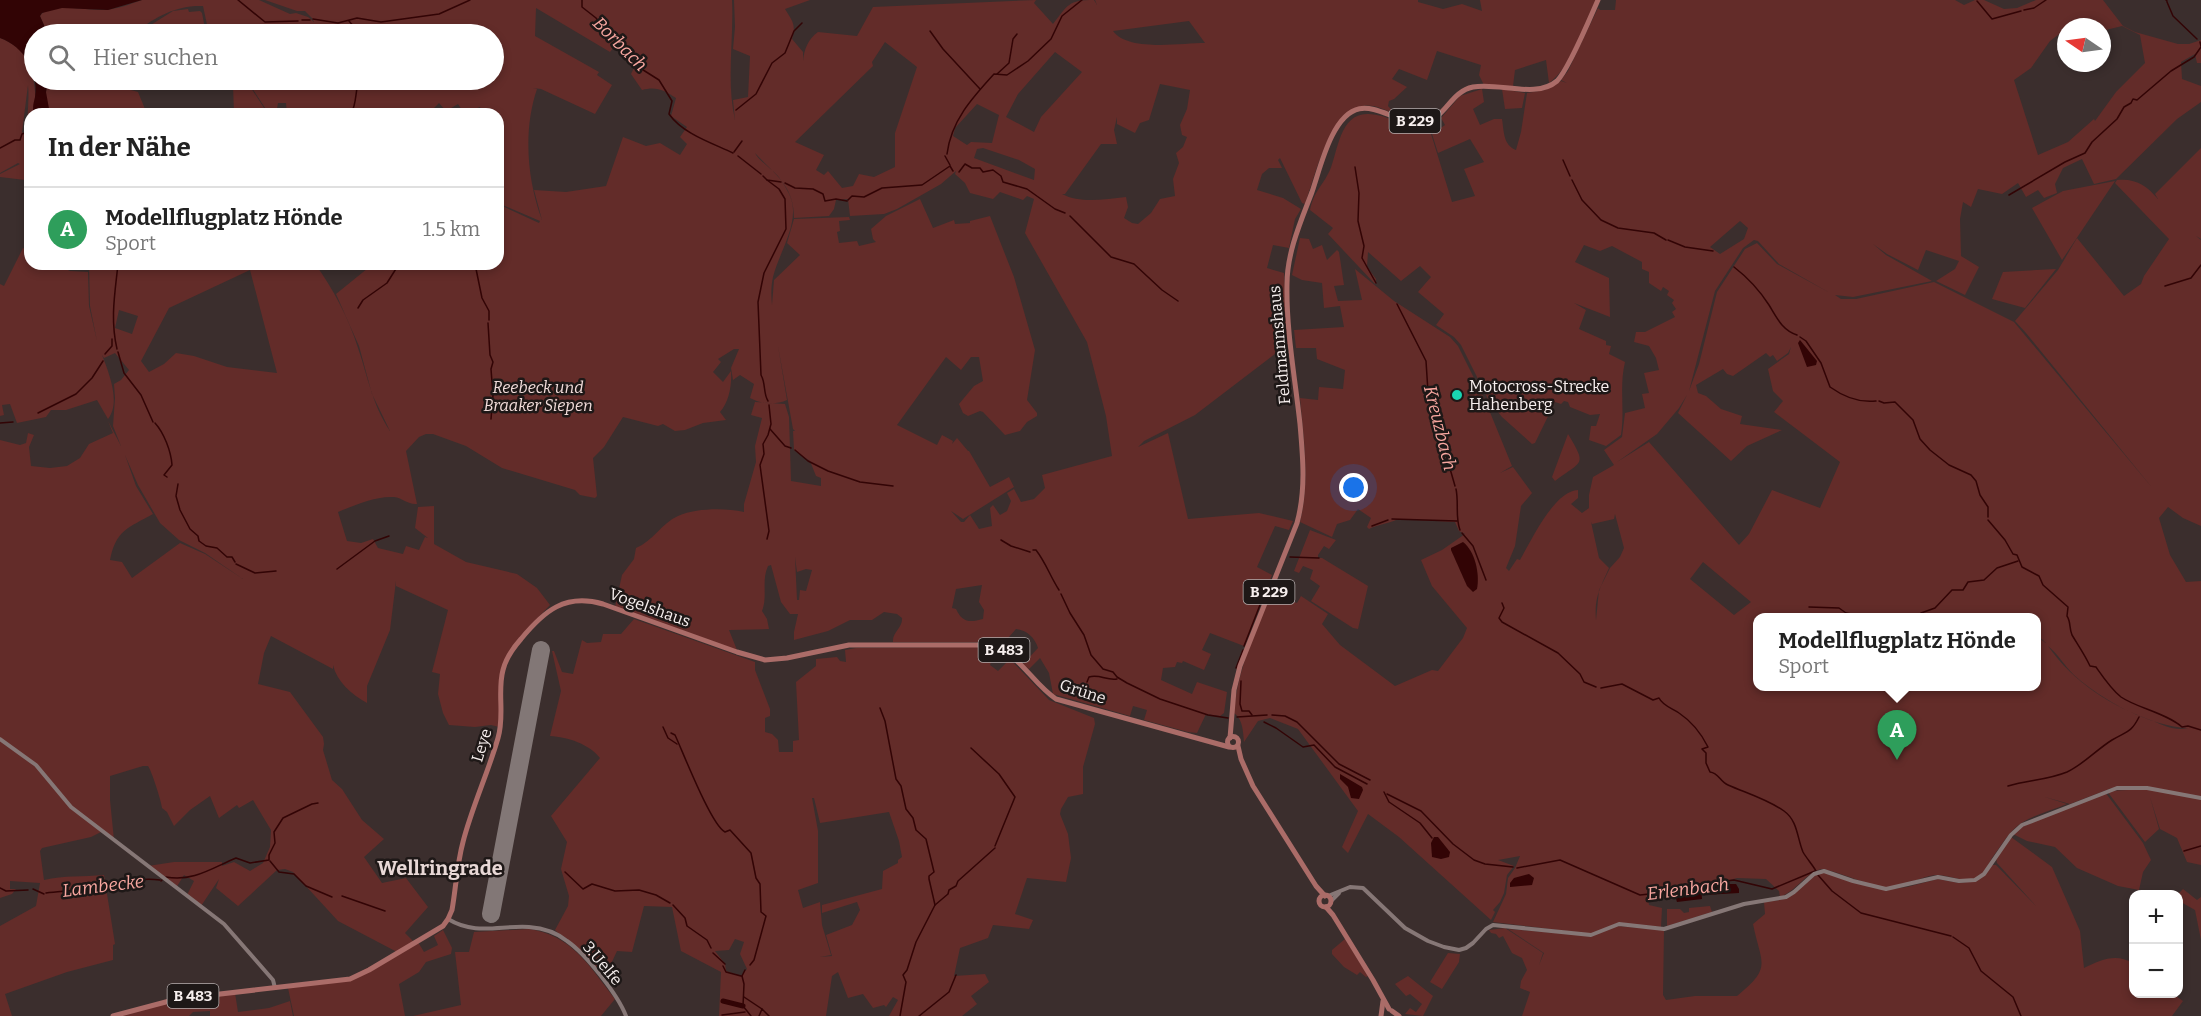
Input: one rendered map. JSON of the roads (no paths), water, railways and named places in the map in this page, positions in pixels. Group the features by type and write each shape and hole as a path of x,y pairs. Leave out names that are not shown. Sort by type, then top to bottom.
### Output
{"main road":[{"name":"Feldmannshaus","path":"1232,743 1234,690 1240,666 1300,511 1304,477 1287,284 1294,242 1333,134 1352,113 1367,108 1411,121 1427,121 1440,115 1454,97 1464,90 1488,85 1532,89 1552,84 1562,74 1598,0"},
{"name":"Vogelshaus","path":"514,648 533,624 549,610 582,600 603,604 755,658 773,660 849,645 887,645"},
{"name":"Grüne","path":"887,645 991,645 1007,651 1042,688 1056,699 1214,742 1232,743"},
{"name":"Leye","path":"448,919 452,910 462,848 500,731 501,679 505,663 514,648"},
{"path":"1232,743 1253,786 1327,901 1383,999 1387,1012 1399,1016"},
{"name":"B 483","path":"113,1016 177,999 350,979 416,942 442,926 448,919"}],"street":[{"path":"0,740 36,765 70,807 224,924 274,982 275,988"},
{"path":"1327,901 1339,892 1354,886 1365,889 1405,928 1428,941 1450,949 1463,950 1493,925 1591,935 1619,924 1664,929 1744,904 1786,897 1816,873 1830,871 1848,879 1886,889 1938,877 1959,881 1975,880 1984,874 2011,835 2022,825 2106,791 2141,788 2201,798"},
{"name":"3.Uelfe","path":"448,919 465,927 480,930 538,928 565,939 579,951 612,991 626,1016"}],"water":[{"path":"0,0 142,0 108,10 62,8 42,13 40,16 44,24 24,24 24,55 16,47 0,38"},
{"path":"36,90 46,90 49,108 33,108"},
{"path":"1800,340 1817,361 1816,365 1807,367 1798,343"},
{"path":"1463,542 1471,551 1477,570 1477,589 1473,592 1467,586 1451,550"},
{"path":"1340,774 1362,787 1359,799 1351,798 1348,787 1340,779"},
{"path":"1434,837 1438,837 1450,852 1449,857 1441,859 1432,857 1431,843"},
{"path":"1529,874 1534,878 1532,885 1510,887 1514,878"},
{"path":"1736,884 1739,893 1705,895 1705,888"},
{"path":"1678,888 1701,888 1702,899 1677,902 1674,892"}],"waterway":[{"name":"Borbach","path":"238,0 265,22 298,21"},
{"name":"Borbach","path":"313,19 338,23 357,18 381,22 439,14 470,0"},
{"name":"Borbach","path":"582,0 582,7 596,18 607,33 622,42 640,68 659,80 672,101 669,114 675,121 698,137 733,153"},
{"path":"947,154 949,142 958,121 986,83 994,74 1007,75 1028,61 1051,39 1062,16 1082,0"},
{"path":"2024,10 2034,8 2046,0"},
{"path":"1977,1 1992,19 2021,11"},
{"path":"2167,2 2173,16 2197,39"},
{"name":"Borbach","path":"302,20 310,20"},
{"path":"736,110 756,94 772,63 785,53 794,31 802,23"},
{"path":"930,31 943,49 980,89"},
{"path":"997,74 1009,63 1013,39 1017,34"},
{"path":"2200,42 2201,46"},
{"path":"2009,195 2085,153 2092,142 2117,119 2124,107 2133,99 2137,100 2171,71 2194,57 2201,47"},
{"path":"353,108 357,90"},
{"path":"0,148 15,140 20,140 24,133"},
{"path":"734,152 742,141"},
{"name":"Borbach","path":"738,156 761,174"},
{"path":"945,156 950,165"},
{"path":"1563,160 1570,176"},
{"name":"Borbach","path":"959,172 965,164 972,168 980,168 983,172 993,170 1001,176 1003,182 1027,189 1055,209 1065,213"},
{"name":"Borbach","path":"848,200 852,196 864,197 882,188 922,185 950,166 953,171"},
{"name":"Kreuzbach","path":"1355,167 1359,193 1358,221 1364,246 1362,258 1376,283"},
{"name":"Borbach","path":"763,176 767,180 781,182"},
{"path":"767,180 779,189 785,199 786,229 764,273 758,302 761,375 768,401"},
{"path":"1572,180 1582,200 1601,220 1618,228 1654,233 1666,240"},
{"name":"Borbach","path":"785,183 795,188 813,189 823,194 825,201 836,199 847,201"},
{"name":"Borbach","path":"1070,216 1111,257 1134,264 1162,290 1178,301"},
{"path":"1668,240 1685,247 1713,251"},
{"path":"2165,286 2191,278 2201,265"},
{"path":"1734,267 1757,289 1784,327 1797,335"},
{"path":"117,270 113,317 117,349"},
{"path":"358,308 363,300 387,283 395,270"},
{"path":"476,270 482,298 489,311 489,320"},
{"name":"Kreuzbach","path":"1397,304 1426,361 1428,392 1455,486"},
{"path":"488,323 490,355 493,362 491,419"},
{"path":"1800,337 1806,341 1821,363 1830,387 1852,398 1876,401"},
{"path":"105,354 112,346 112,339"},
{"path":"118,352 124,373 141,395 153,422"},
{"path":"38,413 76,394 92,378 103,361"},
{"path":"1879,401 1895,402 1913,420 1920,439 1930,450 1949,465 1971,475 1988,507 1988,517"},
{"path":"767,539 769,531 760,465 764,454 763,444 771,424 769,405"},
{"path":"0,423 13,422"},
{"path":"155,423 164,437 170,454 172,465 164,475 167,477"},
{"path":"770,429 785,446 791,448"},
{"path":"795,450 808,461 828,471 860,482 893,486"},
{"path":"178,484 176,496 190,529 198,536 199,541 206,546 217,548 227,557 232,557 235,562"},
{"name":"Kreuzbach","path":"1456,489 1460,530"},
{"path":"1392,519 1457,521"},
{"path":"1372,526 1388,520"},
{"path":"1988,520 2005,540 2013,554 2017,555 2022,567 2039,576 2043,585 2068,607 2067,616 2072,635 2090,666 2096,667 2117,694 2182,727 2188,726 2201,730"},
{"name":"Kreuzbach","path":"1462,533 1473,546 1486,580"},
{"path":"337,569 375,541 389,536"},
{"name":"Erlenbach","path":"1001,540 1030,552"},
{"name":"Erlenbach","path":"1033,550 1036,550 1059,590"},
{"path":"1290,557 1319,558"},
{"path":"1921,613 1935,608 1952,590 1963,590 1968,582 1984,580 1997,568 2018,561"},
{"path":"236,564 255,573 276,571"},
{"path":"1244,646 1265,592"},
{"name":"Erlenbach","path":"1061,594 1084,635 1091,655 1103,669 1113,672 1127,683 1160,699 1208,715 1228,718"},
{"name":"Kreuzbach","path":"1502,603 1504,608 1499,618 1502,622 1558,653 1580,674 1584,682 1596,687"},
{"path":"1809,607 1839,608 1846,613"},
{"path":"1236,668 1243,650"},
{"path":"1087,682 1089,677 1093,676 1117,679"},
{"path":"1241,681 1242,711 1249,711 1252,715"},
{"name":"Kreuzbach","path":"1601,688 1622,684 1653,700 1659,698 1665,705 1688,720 1708,747 1702,749 1706,753 1706,763 1710,772 1725,784 1771,803 1789,815 1795,825 1803,852 1816,871"},
{"path":"880,708 885,721 896,779 901,786 906,809 913,818 916,830 926,839 934,872 929,879 935,905 916,942 907,970 903,975 906,982 900,1016"},
{"name":"Erlenbach","path":"1237,717 1267,715"},
{"name":"Erlenbach","path":"1272,715 1285,716 1297,722 1339,764 1370,780"},
{"path":"2008,786 2067,772 2128,731 2139,717"},
{"path":"1264,722 1303,747 1314,745 1335,767 1367,784"},
{"path":"663,727 668,738 677,744"},
{"path":"671,733 675,735 705,803 719,827 725,832 730,830 751,853 756,878 760,884 761,912 766,916 754,960 750,965"},
{"path":"971,748 999,774 1015,797 995,846"},
{"path":"1384,792 1389,802 1420,823 1432,838"},
{"name":"Erlenbach","path":"1387,794 1421,811 1453,844 1474,860 1485,864 1513,867"},
{"name":"Lambecke","path":"166,877 194,876 236,858 250,863 269,860 275,843 274,832 283,818 318,803"},
{"path":"2184,851 2201,846"},
{"path":"935,905 995,848"},
{"name":"Erlenbach","path":"1517,868 1560,860 1640,895 1668,892 1689,885 1734,880 1772,889 1815,871"},
{"path":"270,861 279,872 294,874 306,886 332,897"},
{"path":"565,872 583,889 592,884 615,891 639,890 656,895 670,903"},
{"name":"Erlenbach","path":"1818,875 1832,891 1861,913 1951,936"},
{"name":"Lambecke","path":"46,893 136,880 160,880"},
{"name":"Lambecke","path":"0,888 6,891 28,890"},
{"name":"Lambecke","path":"33,889 44,894"},
{"path":"342,896 385,911"},
{"path":"673,905 685,918 687,926 707,940 711,948"},
{"name":"Erlenbach","path":"1953,937 1969,948 1981,971 2013,997 2021,1016"},
{"path":"713,953 725,964"},
{"path":"723,966 726,972 741,976"},
{"path":"742,976 745,970"},
{"path":"919,1016 949,992 956,975"},
{"path":"742,976 743,1006 751,1016"},
{"path":"744,997 762,1009"},
{"path":"723,1001 743,1006"},
{"path":"759,1016 762,1009 769,1016"},
{"path":"722,1015 745,1012"}],"place":[{"name":"Motocross-Strecke Hahenberg","path":"1457,395"},
{"name":"Modellflugplatz Hönde","path":"1897,760"}],"district":[{"name":"Wellringrade","path":"440,868"}],"park label":[{"name":"Reebeck und Braaker Siepen","path":"538,396"}]}
